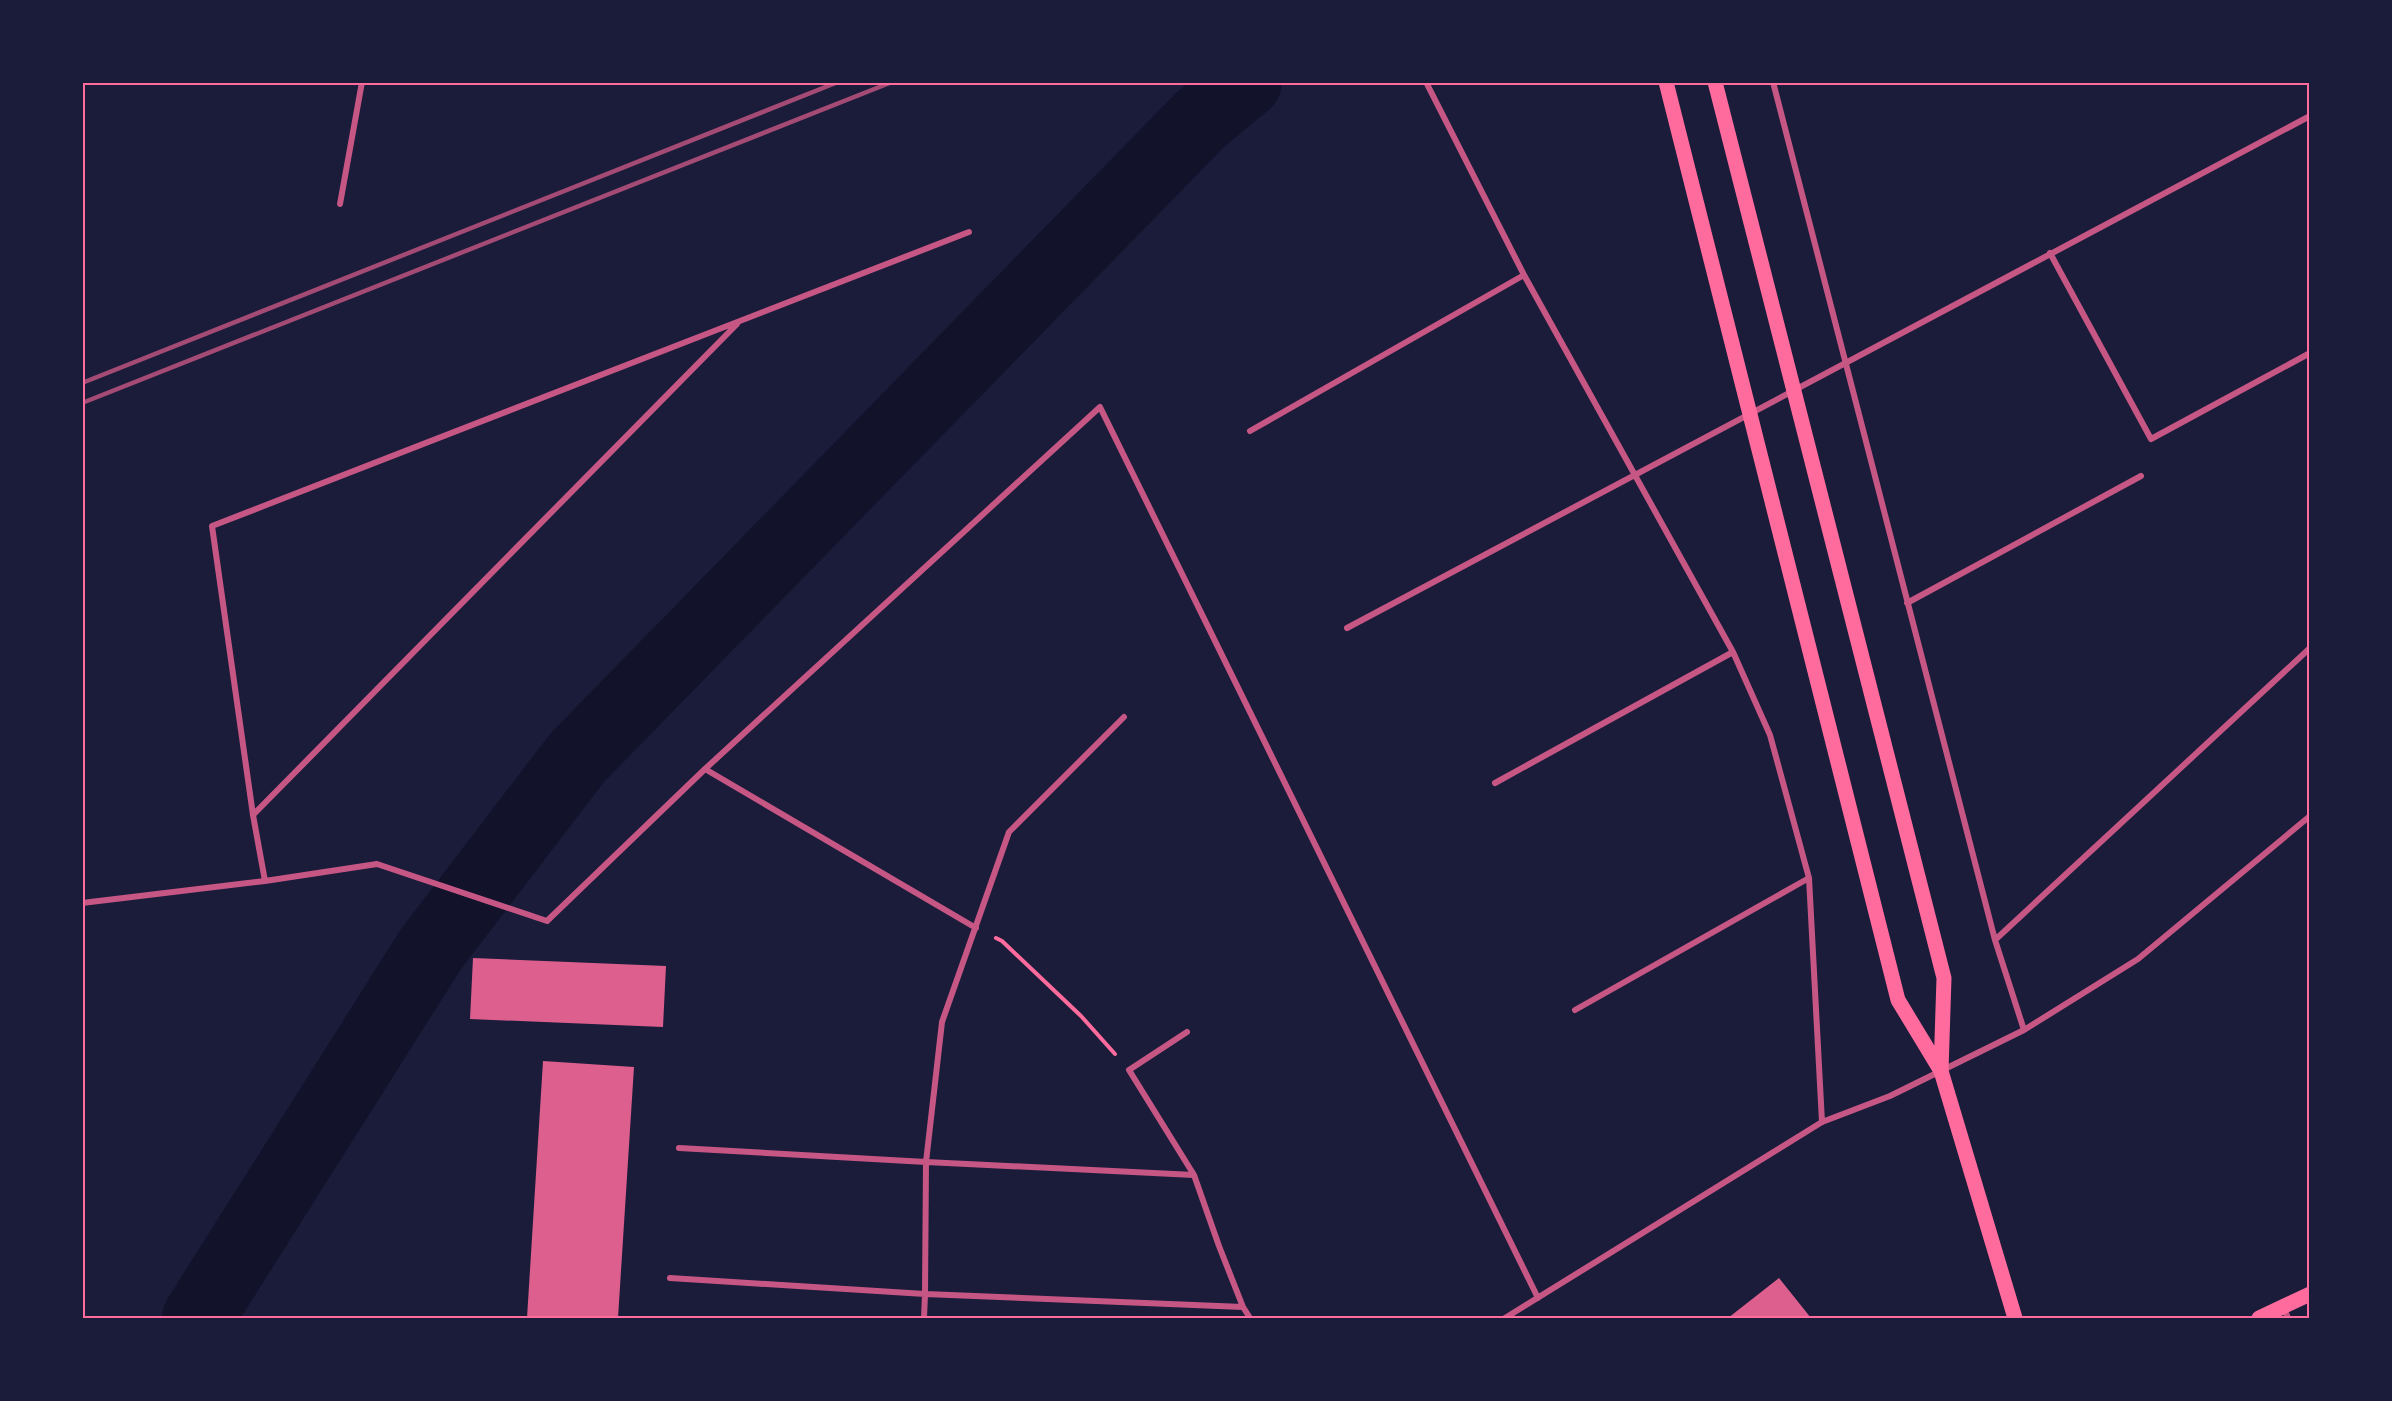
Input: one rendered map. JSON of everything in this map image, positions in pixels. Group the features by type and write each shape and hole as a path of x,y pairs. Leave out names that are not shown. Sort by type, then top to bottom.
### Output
{"main road":[{"path":"1666,82 1898,1000 1941,1071 2015,1318"},
{"path":"1715,82 1944,978 1941,1071"},
{"path":"2259,1318 2286,1312 2310,1294"}],"street":[{"path":"340,204 362,82"},
{"path":"1426,82 1524,275 1733,652 1770,735 1809,878 1822,1122"},
{"path":"1773,82 1995,940 2024,1030"},
{"path":"1347,628 2050,252 2310,116"},
{"path":"265,881 253,815 212,525 969,232"},
{"path":"2050,252 2151,438 2310,353"},
{"path":"1250,431 1524,275"},
{"path":"253,815 740,321"},
{"path":"82,903 265,881 377,864 547,921 705,769 1100,407 1538,1298"},
{"path":"1907,603 2141,476"},
{"path":"1995,940 2310,648"},
{"path":"1495,783 1733,652"},
{"path":"924,1318 926,1162 942,1022 1009,832 1124,717"},
{"path":"705,769 976,928"},
{"path":"1505,1318 1822,1122 1890,1096 2024,1030 2138,959 2310,816"},
{"path":"1575,1010 1809,878"},
{"path":"1187,1032 1129,1070 1194,1175 1219,1246 1250,1318"},
{"path":"679,1148 1194,1175"},
{"path":"670,1278 926,1294 1244,1307"}],"path":[{"path":"976,928 1002,940 1081,1016 1129,1070"}],"building":[{"path":"473,958 666,966 663,1027 470,1019"},
{"path":"543,1061 634,1067 618,1318 527,1318"},
{"path":"1779,1278 1811,1318 1728,1318"}],"waterway":[{"path":"198,1318 431,949 577,758 1201,119 1246,82"}],"railway":[{"path":"82,383 838,82"},
{"path":"82,403 892,82"}]}
